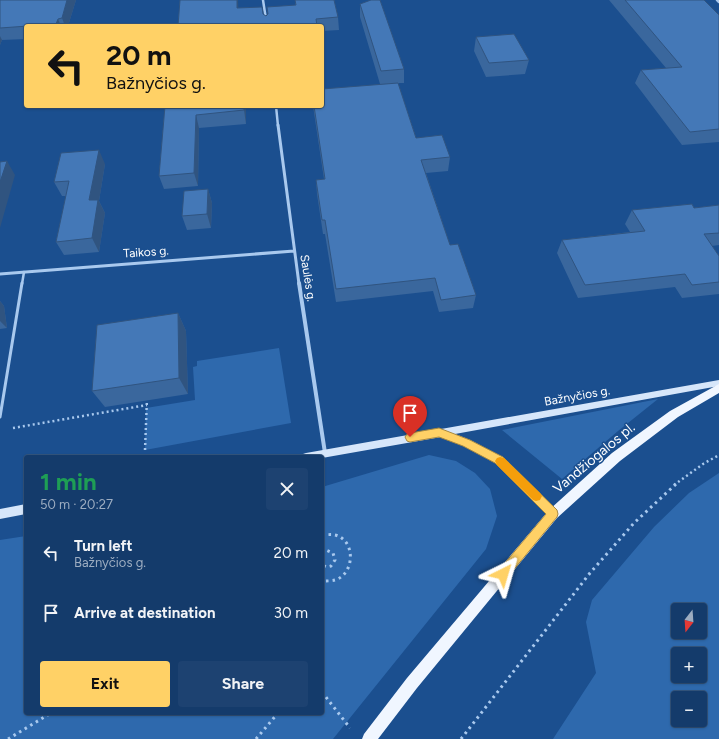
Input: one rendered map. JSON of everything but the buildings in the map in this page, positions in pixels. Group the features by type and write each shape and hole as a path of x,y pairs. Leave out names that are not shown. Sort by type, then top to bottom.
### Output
{"main road":[{"name":"Bažnyčios g.","path":"316,455 719,383"},
{"name":"Vandžiogalos pl.","path":"368,739 412,683 553,514 616,457 674,414 719,388"},
{"path":"439,432 467,443 499,460 553,514"},
{"path":"0,514 24,509"}],"street":[{"path":"263,0 266,24"},
{"name":"Saulės g.","path":"276,108 294,251 326,453"},
{"name":"Taikos g.","path":"0,274 294,251"}],"lane":[{"path":"0,417 24,272"}],"path":[{"path":"145,450 147,398"},
{"path":"8,429 146,405"},
{"path":"461,739 581,583 637,520 674,486 719,455"},
{"path":"324,534 329,533 342,538 347,543 352,557 350,565 341,577 335,580 324,581"},
{"path":"324,552 326,550 333,553 335,560 331,566 324,566"},
{"path":"324,695 354,733"},
{"path":"8,739 48,715"},
{"path":"256,739 276,715"}],"shaded area":[{"path":"279,348 291,423 145,450 146,408 195,400 193,367 197,366 197,361"},
{"path":"658,399 562,479 502,430"},
{"path":"429,455 456,461 475,473 490,489 497,516 486,549 333,739 0,739 0,540 24,536 24,715 324,715 324,486"},
{"path":"719,473 719,739 553,739 596,673 586,622 592,600 654,527 689,493"}],"slow traffic":[{"path":"500,461 536,496"}],"route":[{"path":"410,437 439,432 467,443 499,460 553,514 503,574"}]}
